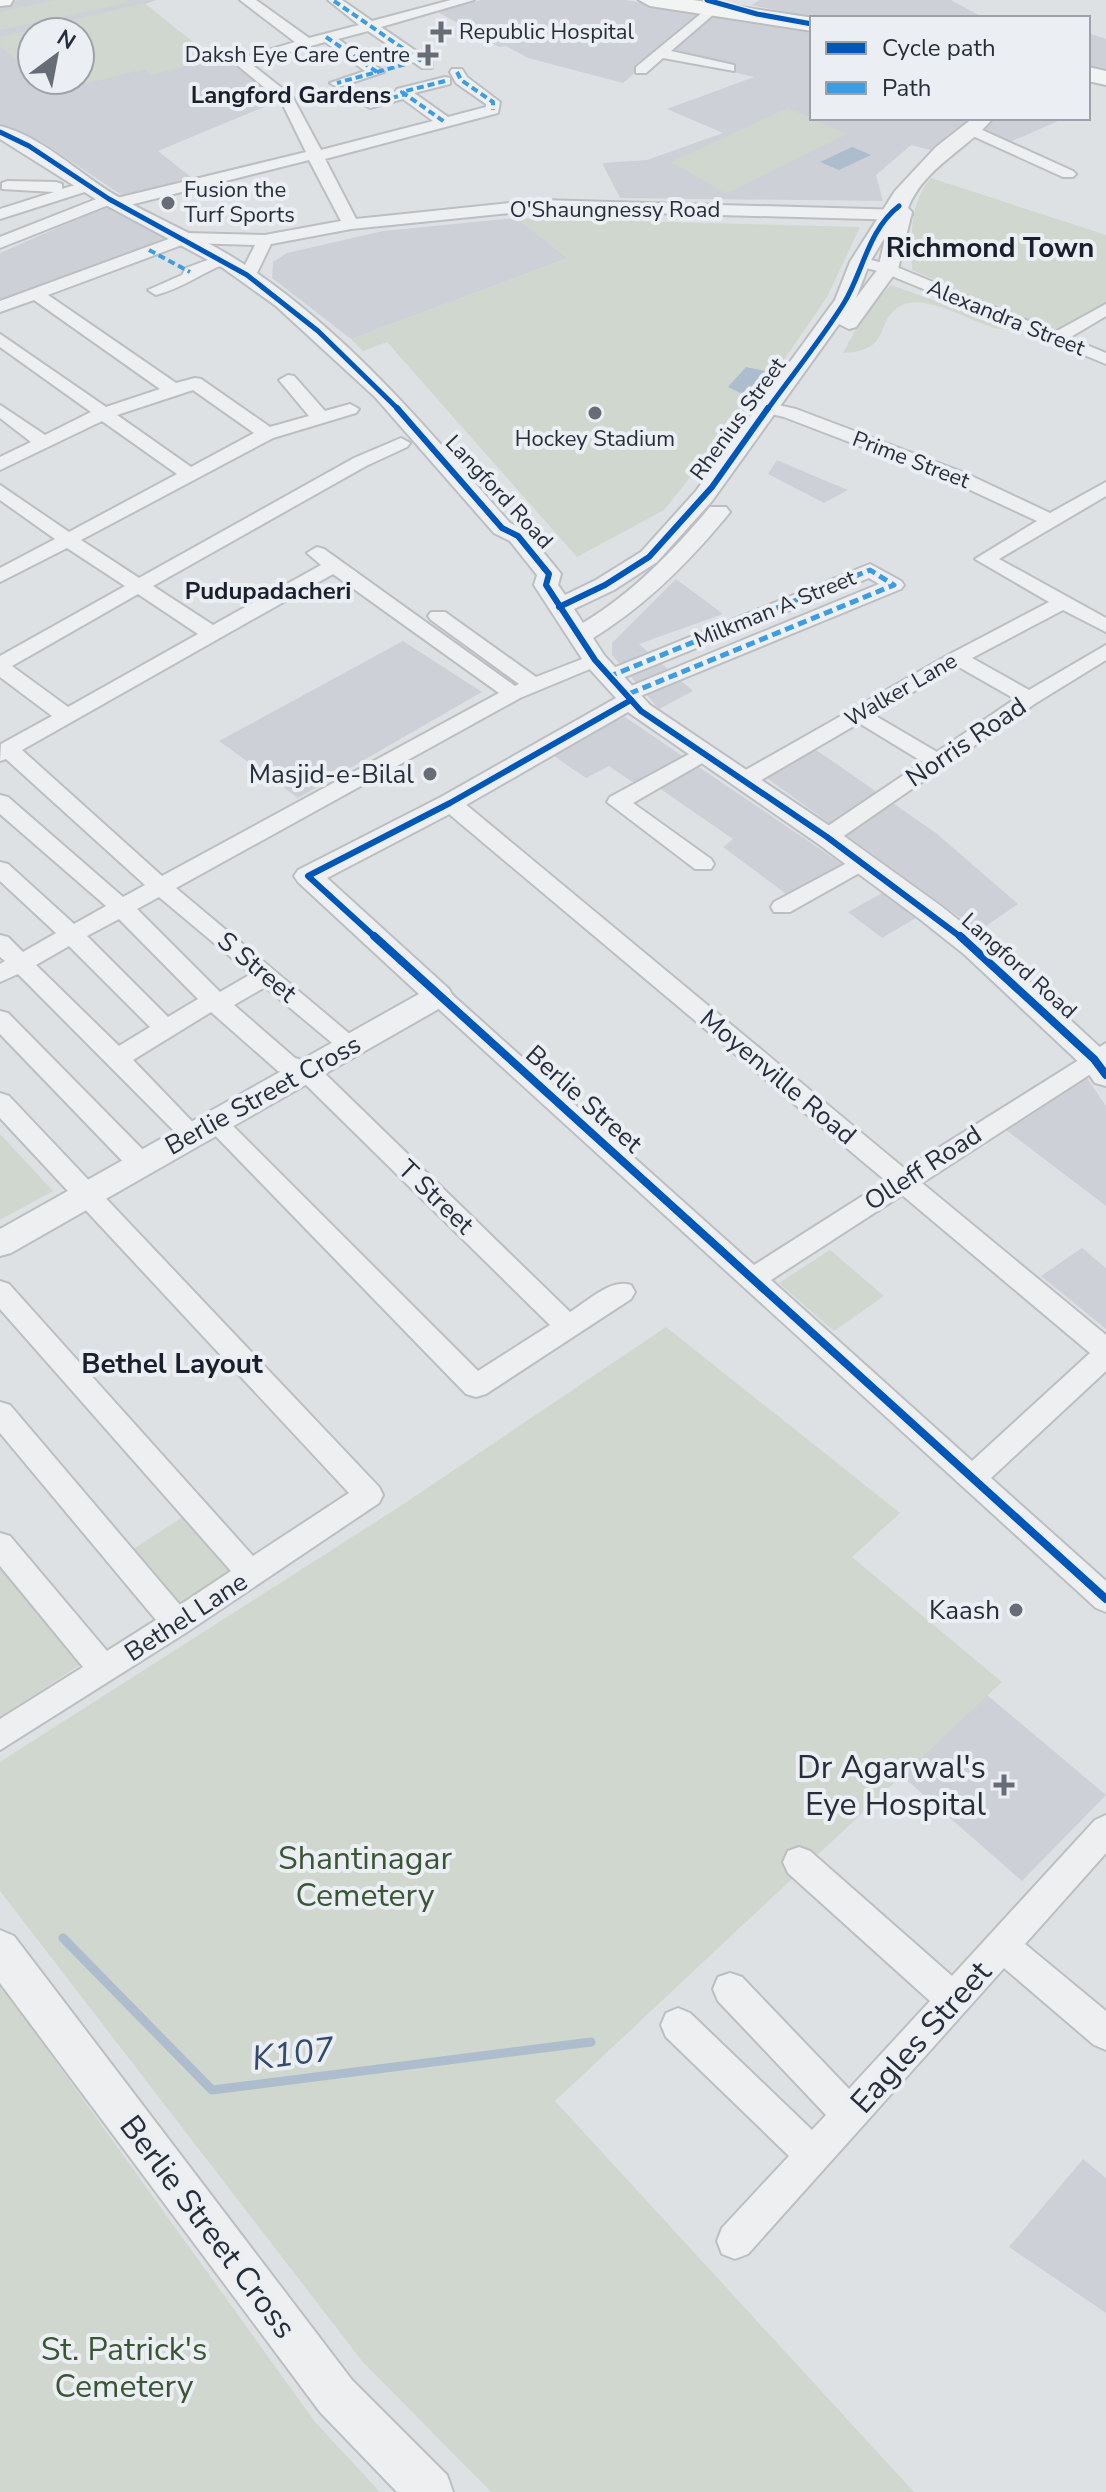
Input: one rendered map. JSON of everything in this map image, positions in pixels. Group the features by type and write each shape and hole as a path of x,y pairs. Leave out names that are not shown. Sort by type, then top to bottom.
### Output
{"main road":[{"path":"650,0 712,6"},
{"path":"677,0 810,24"}],"street":[{"path":"247,0 305,42"},
{"path":"351,224 287,99 239,61 467,0"},
{"path":"334,1 427,65"},
{"path":"641,70 712,6"},
{"path":"326,37 377,72"},
{"path":"660,53 729,68"},
{"path":"337,83 406,64"},
{"path":"0,243 114,201 446,123 493,110 493,102 451,76 402,92 446,123"},
{"path":"370,104 406,94"},
{"path":"976,124 1068,174"},
{"name":"Rhenius Street","path":"579,636 605,620 677,561 733,493 845,301 860,262 884,242 902,195 924,169 976,124"},
{"name":"Langford Road","path":"0,132 21,141 114,201 248,275 343,350 391,398 507,532 504,539 533,578 543,574 559,607 579,636 641,711 827,837 975,948 1102,1062"},
{"path":"1,188 63,167"},
{"path":"1,188 88,186"},
{"path":"0,214 88,186"},
{"path":"1,188 17,207"},
{"name":"O'Shaungnessy Road","path":"0,307 185,238 265,240 351,224 540,205 898,212"},
{"path":"248,275 265,240"},
{"name":"Rhenius Street","path":"559,607 649,557 780,411 888,269 884,242"},
{"path":"149,250 190,272 221,260"},
{"name":"Alexandra Street","path":"860,262 888,269 1106,359"},
{"path":"156,290 188,278 190,272"},
{"path":"35,293 174,390"},
{"path":"1055,339 1106,309"},
{"path":"0,339 190,475"},
{"path":"288,380 321,418"},
{"path":"0,464 104,413 195,383 267,434"},
{"path":"2,573 267,434 350,409"},
{"path":"0,410 45,443"},
{"name":"Prime Street","path":"780,411 958,477 1051,520"},
{"path":"66,716 0,665 360,462 401,443"},
{"path":"1106,488 985,559 1106,626"},
{"path":"0,491 68,540 142,585 211,633"},
{"path":"1079,504 1101,513"},
{"path":"4,752 211,633 325,560 523,689"},
{"path":"543,574 573,570 628,571 651,582"},
{"name":"Milkman A Street","path":"870,570 894,585 615,683 870,570"},
{"name":"Walker Lane","path":"743,781 957,658 1062,603"},
{"path":"438,616 523,689"},
{"name":"Norris Road","path":"827,837 1029,699 1106,651"},
{"path":"957,658 1029,699"},
{"path":"11,969 523,689 615,683"},
{"name":"Berlie Street","path":"615,683 450,803 308,876 1106,1599"},
{"path":"858,714 937,761"},
{"name":"S Street","path":"4,752 352,1046"},
{"path":"703,864 618,802 704,753"},
{"name":"T Street","path":"0,802 123,909 215,1002 287,1065 306,1070 567,1325"},
{"name":"Moyenville Road","path":"450,803 1106,1353"},
{"path":"782,907 862,862"},
{"path":"0,869 73,936 166,1029"},
{"path":"0,943 11,969 205,1129 476,1386 622,1292"},
{"path":"118,1058 267,975"},
{"name":"Berlie Street Cross","path":"0,1244 439,996"},
{"path":"0,1019 141,1164"},
{"name":"Olleff Road","path":"754,1278 902,1181 1102,1062"},
{"path":"0,1102 88,1194"},
{"name":"Bethel Lane","path":"0,1736 369,1495 88,1194"},
{"path":"0,1291 251,1574"},
{"path":"972,1478 1106,1353"},
{"path":"0,1413 177,1623"},
{"path":"0,1545 104,1670"},
{"name":"Eagles Street","path":"735,2241 1106,1830"},
{"path":"799,1862 954,2000"},
{"path":"1003,1946 1106,2033"},
{"name":"Berlie Street Cross","path":"0,1950 336,2396 430,2492"},
{"path":"730,1989 850,2115"},
{"path":"678,2025 813,2155"}],"shaded area":[{"path":"18,0 157,0 145,4 214,59 222,57 281,100 158,151 191,177 126,198 42,142 0,125 0,3"},
{"path":"481,0 626,0 704,14 623,83 528,58 506,46 499,47 438,12"},
{"path":"760,0 951,0 980,16 810,17 751,5"},
{"path":"710,15 810,33 810,120 969,120 934,151 911,145 876,175 883,201 620,198 602,163 647,160 723,133 667,109 754,77 662,56"},
{"path":"1090,34 1106,39 1106,71 1090,68"},
{"path":"993,120 1060,120 1010,142 981,129"},
{"path":"107,206 165,238 0,302 0,253"},
{"path":"516,218 568,258 351,339 272,278 273,262 287,253 383,231"},
{"path":"777,460 848,490 824,503 768,474"},
{"path":"676,579 723,614 639,644 693,691 659,709 612,655 612,643"},
{"path":"403,641 482,692 298,798 219,741"},
{"path":"622,715 854,872 798,903 723,847 733,839 659,788 650,794 609,766 586,778 551,754"},
{"path":"812,747 936,833 1018,904 979,931 764,776"},
{"path":"884,892 916,918 882,938 848,912"},
{"path":"1087,1078 1106,1106 1106,1206 1006,1130"},
{"path":"1082,1248 1106,1268 1106,1329 1041,1276"},
{"name":"Dr Agarwal's Eye Hospital","path":"987,1695 1106,1795 1022,1881 902,1776"},
{"path":"1083,2159 1106,2178 1106,2313 1009,2247"}],"green space":[{"path":"54,0 130,2 65,16 16,16 16,27 0,30 0,12"},
{"path":"144,3 214,59 151,75 144,69 96,81 96,16 89,16"},
{"path":"16,33 16,60 0,46 0,37"},
{"path":"788,108 847,134 726,194 671,162"},
{"path":"931,178 1106,235 1106,306 1060,333 912,270 915,210"},
{"name":"Hockey Stadium","path":"516,218 860,227 827,297 784,360 664,510 577,557 387,342 363,351 351,339 568,258"},
{"path":"891,285 1017,330 999,329 936,306 912,302 893,311 870,347 843,353 866,311"},
{"path":"0,1134 53,1191 0,1220"},
{"path":"830,1250 884,1296 834,1331 779,1283"},
{"name":"Shantinagar Cemetery","path":"666,1327 900,1513 852,1557 1002,1682 555,2101 914,2492 491,2492 362,2361 0,1891 0,1762 399,1507"},
{"path":"189,1513 241,1573 179,1615 127,1553"},
{"path":"0,1563 81,1664 0,1718"},
{"name":"St. Patrick's Cemetery","path":"0,1984 315,2422 380,2492 0,2492"}],"water":[{"path":"852,147 871,155 839,170 820,162"},
{"path":"746,367 770,372 751,398 728,387"}],"waterway":[{"name":"K107","path":"63,1938 212,2090 591,2042"}],"marked path":[{"path":"334,1 427,65"},
{"path":"326,37 377,72 337,83"},
{"path":"377,72 406,64"},
{"path":"457,72 461,80 493,102 493,110"},
{"path":"445,81 402,92 446,123"},
{"path":"370,104 406,94"},
{"path":"149,250 190,272"},
{"path":"608,677 870,570 894,585 626,695"}],"cycle path":[{"path":"707,0 757,14 810,24"},
{"path":"0,132 29,146 95,191 231,264 284,302 351,361 443,459 502,528 518,536 549,574 546,585 595,660 641,711 827,837 931,913 975,948 1094,1059 1106,1075"},
{"path":"559,607 605,585 649,557 712,487 845,301 860,262 890,213 899,206"},
{"path":"631,700 450,803 308,876 1106,1599"}],"place":[{"name":"Republic Hospital","path":"441,32"},
{"name":"Daksh Eye Care Centre","path":"428,55"},
{"name":"Fusion the Turf Sports","path":"168,203"},
{"name":"Hockey Stadium","path":"595,413"},
{"name":"Masjid-e-Bilal","path":"430,774"},
{"name":"Kaash","path":"1016,1610"},
{"name":"Dr Agarwal's Eye Hospital","path":"1004,1785"}],"district":[{"name":"Langford Gardens","path":"291,95"},
{"name":"Richmond Town","path":"990,248"},
{"name":"Pudupadacheri","path":"268,591"},
{"name":"Bethel Layout","path":"172,1364"}]}
